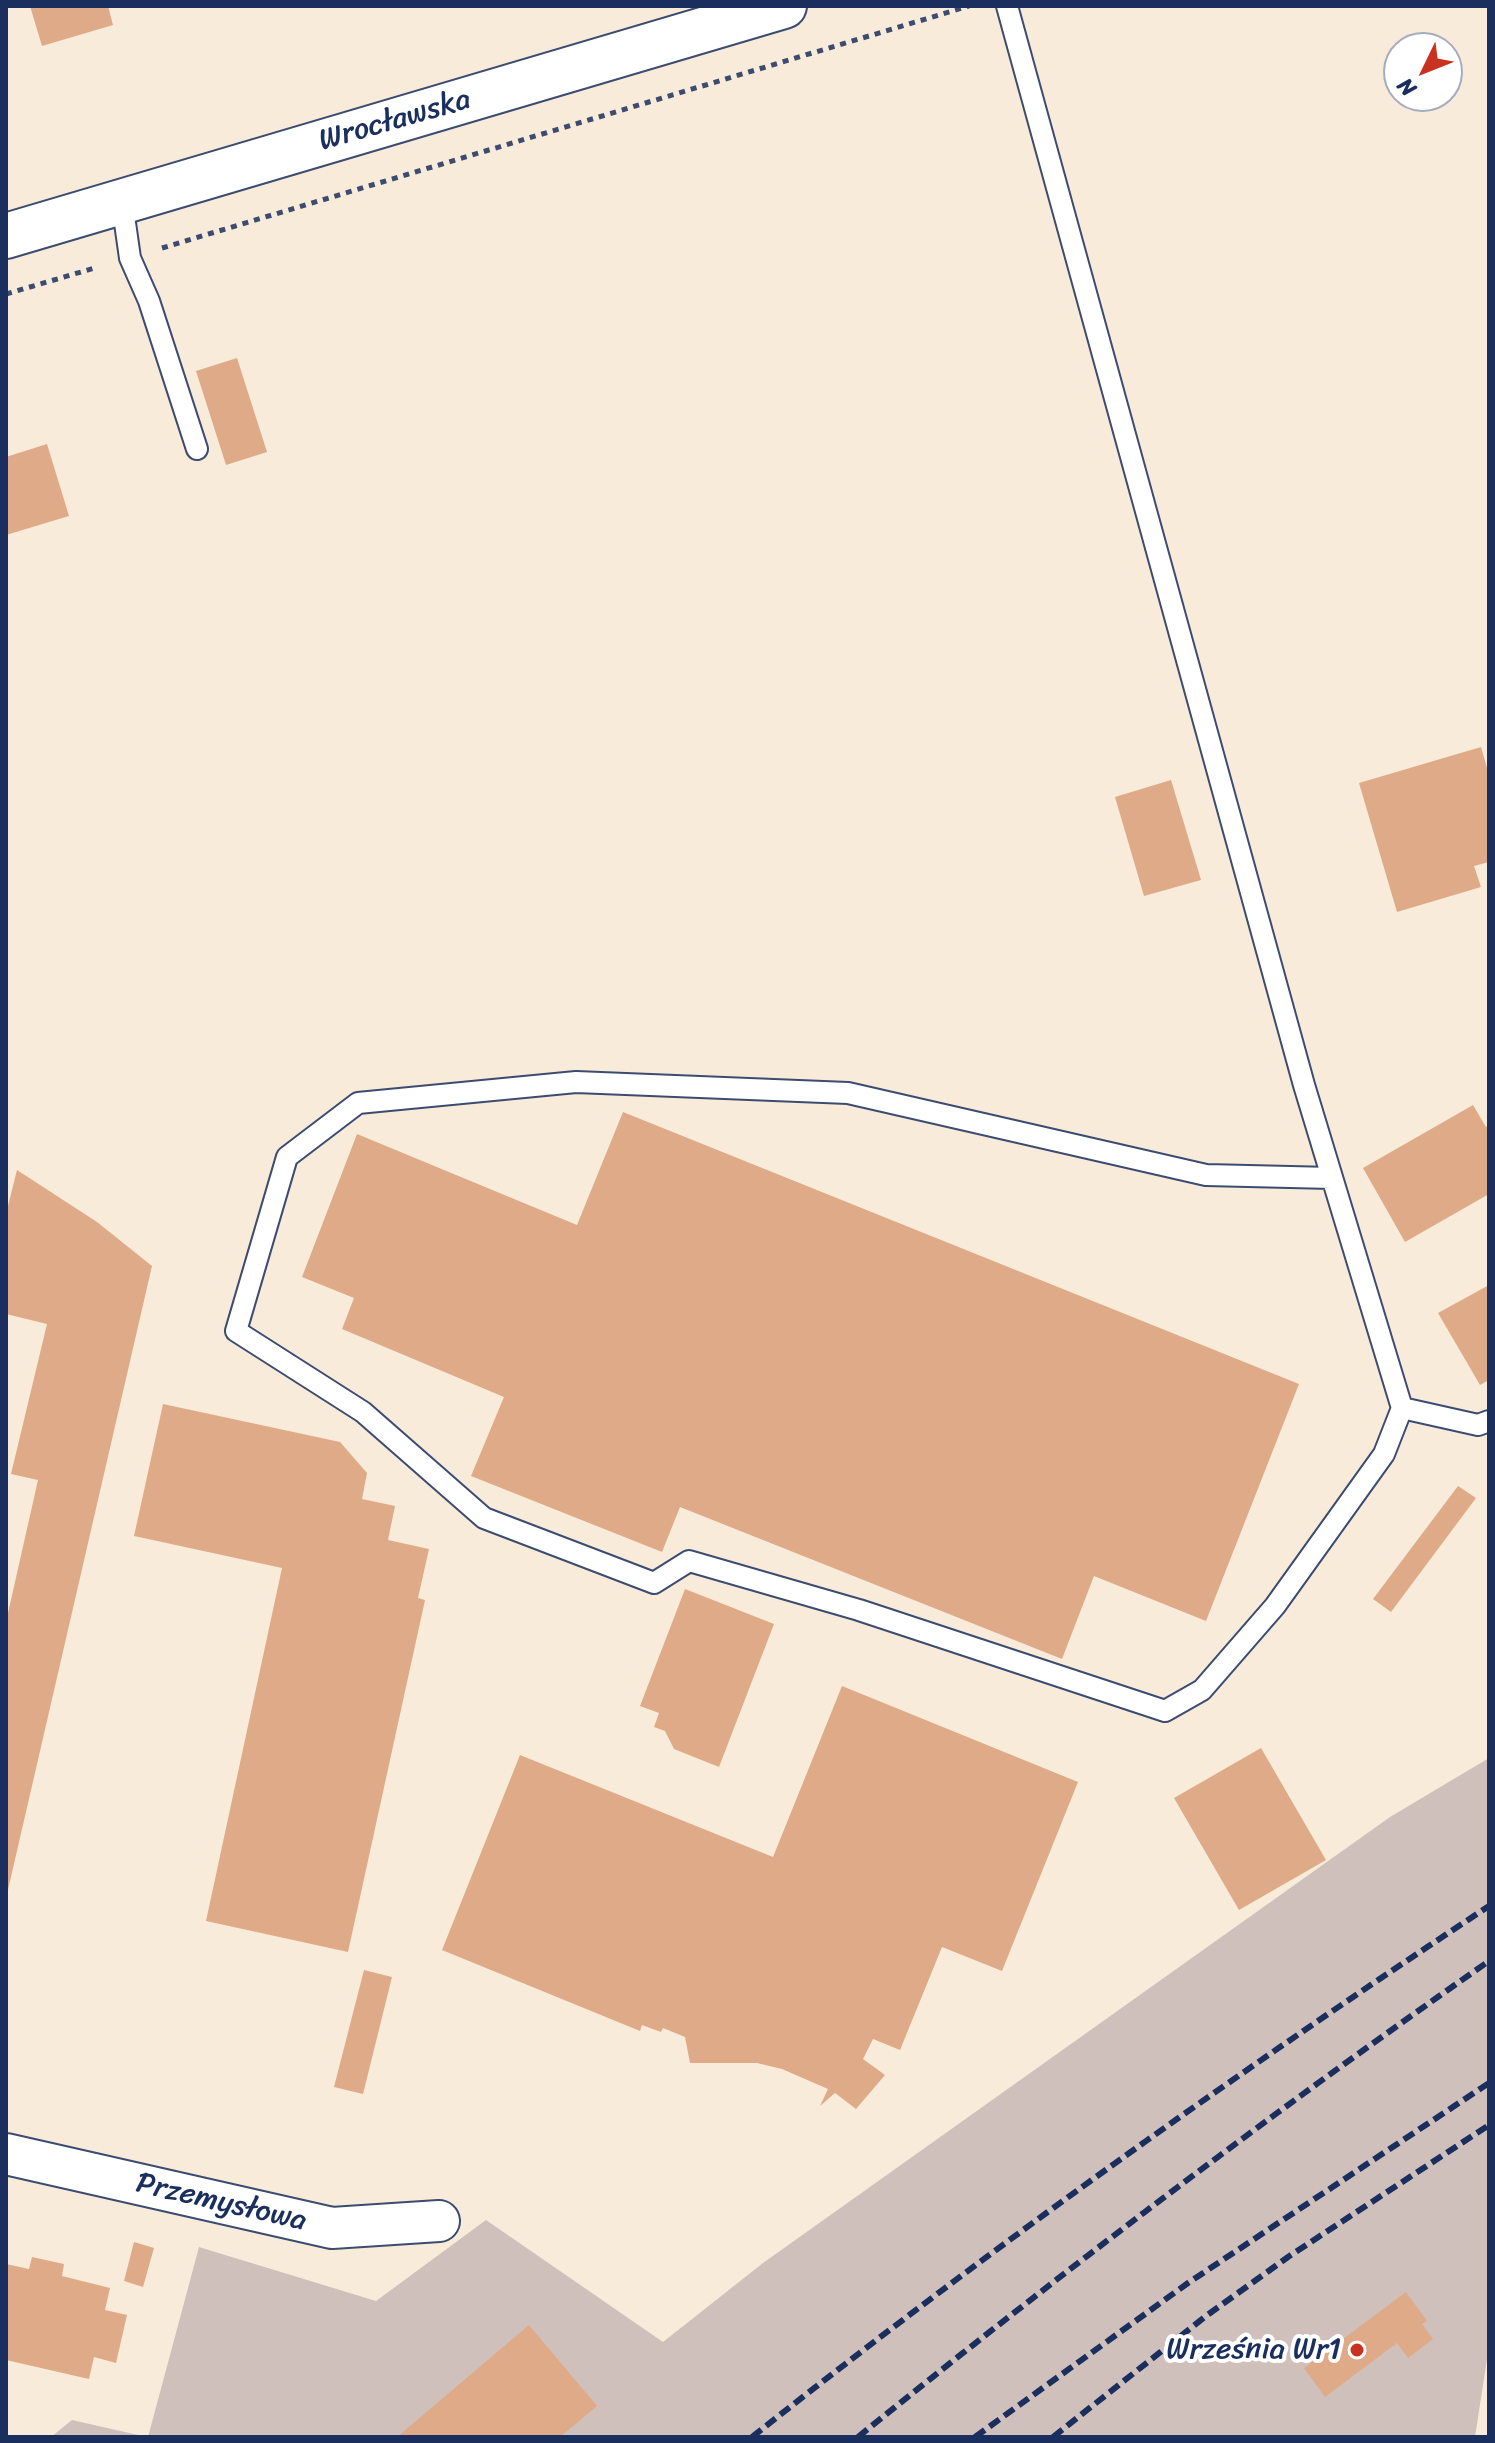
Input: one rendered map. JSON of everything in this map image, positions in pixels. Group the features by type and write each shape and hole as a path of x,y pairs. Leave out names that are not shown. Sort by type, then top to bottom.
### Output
{"street":[{"name":"Wrocławska","path":"6,236 784,6"},
{"name":"Przemysłowa","path":"6,2154 332,2228 439,2221"}],"lane":[{"path":"1007,6 1304,1085 1402,1408 1384,1454 1275,1606 1202,1690 1165,1711 859,1610 689,1561 654,1583 484,1518 363,1412 236,1331 287,1157 358,1103 576,1082 848,1093 1206,1175 1332,1178"},
{"path":"122,202 130,258 149,301 197,449"},
{"path":"1402,1408 1478,1425 1489,1421"}],"path":[{"path":"6,294 969,6"}],"shaded area":[{"path":"1489,1758 1489,2346 1475,2437 148,2437 199,2247 376,2301 486,2220 663,2342 763,2263 1390,1817"},
{"path":"72,2420 147,2437 51,2437"}],"building":[{"path":"30,6 108,6 113,25 42,46"},
{"path":"237,358 267,452 226,465 196,371"},
{"path":"47,444 69,516 6,535 6,457"},
{"path":"1481,747 1489,775 1489,862 1474,866 1481,887 1397,912 1359,783"},
{"path":"1171,780 1201,880 1144,896 1115,797"},
{"path":"1473,1105 1486,1127 1489,1125 1489,1194 1405,1242 1363,1168"},
{"path":"623,1112 1299,1384 1206,1621 1094,1576 1062,1659 680,1507 662,1552 471,1476 504,1397 342,1329 354,1298 302,1277 357,1134 577,1225"},
{"path":"17,1170 97,1222 152,1266 7,1894 6,1622 38,1480 11,1474 47,1324 6,1314 6,1206"},
{"path":"1489,1285 1489,1380 1480,1385 1438,1313"},
{"path":"163,1404 340,1442 367,1473 362,1499 395,1506 388,1540 429,1549 418,1598 425,1600 348,1952 206,1921 282,1568 134,1536"},
{"path":"1458,1486 1476,1498 1391,1612 1373,1599"},
{"path":"685,1589 774,1624 719,1767 674,1749 665,1731 654,1727 659,1713 640,1706"},
{"path":"842,1686 1078,1782 1002,1971 942,1947 900,2050 873,2039 863,2059 885,2075 856,2109 835,2093 820,2106 828,2089 782,2069 757,2063 690,2063 685,2037 663,2028 661,2032 642,2025 640,2031 442,1950 520,1755 773,1857"},
{"path":"1261,1748 1326,1860 1239,1910 1174,1798"},
{"path":"364,1970 392,1977 363,2094 334,2087"},
{"path":"134,2242 154,2248 143,2287 124,2281"},
{"path":"32,2257 64,2264 62,2276 110,2288 105,2310 127,2315 116,2363 94,2357 89,2379 6,2360 6,2264 29,2269"},
{"name":"Września Wr1","path":"1406,2292 1427,2321 1422,2324 1433,2339 1408,2358 1397,2343 1325,2397 1304,2368"},
{"path":"529,2325 597,2406 560,2437 397,2437"}],"railway":[{"path":"752,2437 932,2298 1114,2164 1300,2033 1489,1906"},
{"path":"858,2437 1169,2193 1489,1961"},
{"path":"975,2437 1188,2283 1489,2083"},
{"path":"1053,2437 1206,2316 1288,2257 1489,2125"}],"place":[{"name":"Września Wr1","path":"1357,2350"}]}
